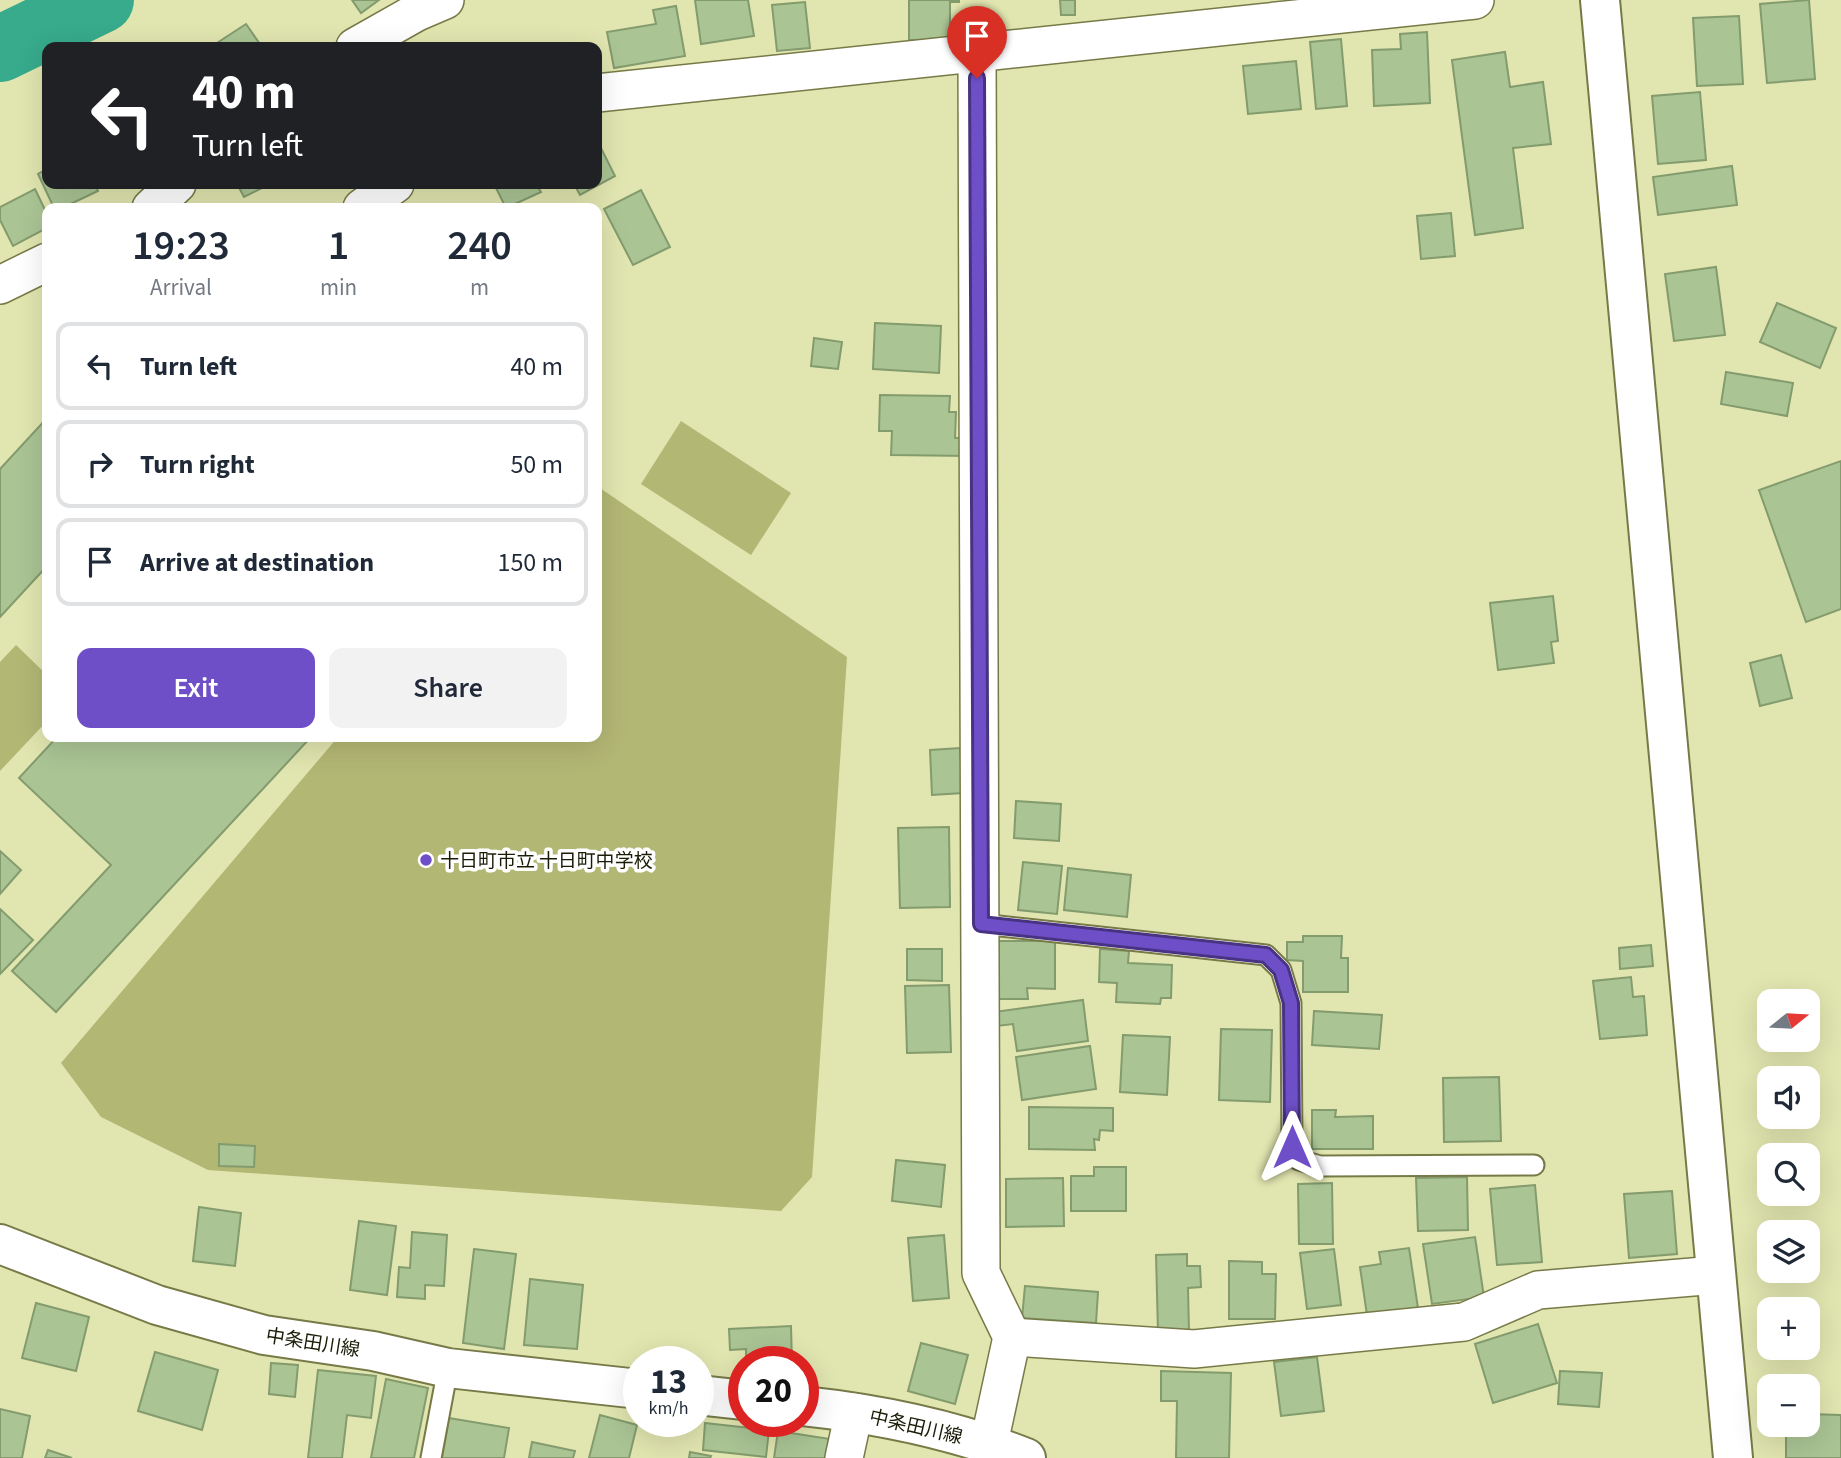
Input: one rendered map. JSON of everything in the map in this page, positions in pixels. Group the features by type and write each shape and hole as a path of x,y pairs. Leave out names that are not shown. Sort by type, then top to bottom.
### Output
{"street":[{"path":"364,42 417,12 445,0"},
{"path":"602,92 1475,0"},
{"path":"1600,0 1733,1458"},
{"path":"977,51 981,1273 1012,1337 989,1443"},
{"path":"156,203 172,189"},
{"path":"369,203 388,189"},
{"path":"0,285 42,264"},
{"name":"中条田川線","path":"0,1244 157,1305 250,1331 373,1351 448,1368 623,1387"},
{"path":"1012,1337 1194,1349 1464,1322 1538,1290 1716,1275"},
{"name":"中条田川線","path":"819,1408 854,1412 989,1443 1026,1458"},
{"path":"844,1458 854,1412"}],"lane":[{"path":"981,924 1266,955 1281,970 1291,1003 1292,1147 1299,1160 1320,1166 1534,1165"},
{"path":"430,1458 448,1368"}],"green space":[{"path":"681,421 791,493 751,555 641,484"},
{"name":"十日町市立 十日町中学校","path":"602,489 847,657 812,1177 781,1211 208,1170 101,1117 61,1063 334,742 602,742"},
{"path":"16,645 42,670 42,726 0,771 0,662"}],"building":[{"path":"352,0 379,0 361,13"},
{"path":"695,0 748,0 754,36 701,44"},
{"path":"909,0 959,0 950,2 950,40 909,40"},
{"path":"1060,0 1075,0 1075,15 1061,15"},
{"path":"1809,0 1815,79 1767,83 1760,4"},
{"path":"805,2 810,48 777,51 772,5"},
{"path":"676,6 685,56 614,68 607,32 656,24 653,10"},
{"path":"1739,16 1743,84 1697,86 1693,18"},
{"path":"246,24 259,42 219,42"},
{"path":"1427,32 1430,103 1374,106 1372,50 1401,49 1400,34"},
{"path":"1341,39 1347,106 1316,109 1310,42"},
{"path":"1505,52 1510,87 1543,82 1551,144 1513,148 1523,228 1475,235 1452,60"},
{"path":"1296,61 1301,109 1248,114 1243,66"},
{"path":"1700,92 1706,160 1658,164 1652,96"},
{"path":"602,150 615,176 602,183"},
{"path":"1732,166 1737,205 1658,215 1653,177"},
{"path":"35,189 42,204 42,231 13,246 0,220 0,207"},
{"path":"45,189 98,191 73,203 52,203"},
{"path":"240,189 260,189 244,197"},
{"path":"496,189 539,189 541,192 517,203 504,203"},
{"path":"577,189 591,189 580,195"},
{"path":"641,190 670,247 633,265 604,209"},
{"path":"1451,213 1455,256 1421,259 1417,216"},
{"path":"1716,267 1725,335 1674,341 1665,274"},
{"path":"1777,303 1836,328 1820,368 1760,342"},
{"path":"875,323 941,326 939,373 873,369"},
{"path":"814,338 842,342 838,369 811,366"},
{"path":"1726,372 1793,383 1787,416 1721,404"},
{"path":"880,395 950,396 949,412 956,412 955,438 969,438 969,456 891,455 892,431 879,431"},
{"path":"42,423 42,571 0,617 0,469"},
{"path":"1841,461 1841,609 1806,622 1759,490"},
{"path":"1553,596 1558,641 1551,642 1554,663 1498,670 1490,603"},
{"path":"1781,655 1792,698 1760,706 1750,663"},
{"path":"52,742 306,742 56,1012 12,971 111,865 19,778"},
{"path":"960,748 963,793 932,795 930,750"},
{"path":"1016,801 1061,804 1059,841 1014,838"},
{"path":"949,827 950,907 900,908 898,828"},
{"path":"0,851 21,870 0,894"},
{"path":"1023,862 1062,866 1057,914 1018,910"},
{"path":"1068,868 1131,875 1127,917 1064,910"},
{"path":"0,909 33,940 0,974"},
{"path":"1303,936 1342,936 1341,958 1348,958 1348,992 1303,992 1303,961 1287,960 1287,942 1303,942"},
{"path":"996,941 1055,941 1055,989 1027,988 1028,999 995,999"},
{"path":"1651,945 1653,966 1620,969 1619,948"},
{"path":"907,949 942,949 942,981 907,980"},
{"path":"1100,949 1129,951 1128,963 1172,965 1171,998 1161,998 1160,1004 1116,1002 1117,983 1099,982"},
{"path":"1631,977 1633,997 1644,996 1647,1035 1600,1039 1593,981"},
{"path":"949,985 951,1052 907,1053 905,986"},
{"path":"1083,1000 1088,1041 1017,1051 1013,1024 997,1026 994,1012"},
{"path":"1314,1011 1382,1015 1379,1049 1312,1045"},
{"path":"1221,1029 1272,1030 1270,1102 1219,1100"},
{"path":"1123,1035 1170,1037 1167,1095 1120,1092"},
{"path":"1090,1046 1096,1089 1022,1100 1016,1057"},
{"path":"1499,1077 1501,1141 1444,1142 1443,1078"},
{"path":"1029,1107 1113,1108 1113,1131 1100,1130 1099,1140 1094,1139 1095,1150 1029,1149"},
{"path":"1312,1110 1336,1110 1335,1117 1373,1116 1373,1149 1312,1149"},
{"path":"219,1144 255,1146 254,1167 219,1166"},
{"path":"896,1160 945,1165 941,1207 892,1201"},
{"path":"1094,1167 1126,1167 1126,1211 1071,1211 1071,1176 1094,1176"},
{"path":"1467,1177 1468,1230 1418,1231 1416,1178"},
{"path":"1063,1178 1064,1226 1006,1227 1006,1179"},
{"path":"1332,1183 1333,1244 1299,1244 1298,1184"},
{"path":"1535,1185 1542,1262 1497,1265 1490,1189"},
{"path":"1672,1191 1677,1254 1629,1258 1624,1194"},
{"path":"199,1207 241,1213 235,1266 193,1261"},
{"path":"359,1221 396,1226 387,1295 350,1290"},
{"path":"412,1232 447,1235 444,1286 425,1285 425,1299 397,1297 399,1267 410,1268"},
{"path":"944,1235 949,1298 913,1301 908,1238"},
{"path":"1475,1237 1484,1297 1432,1304 1423,1244"},
{"path":"1409,1248 1419,1315 1368,1322 1360,1267 1381,1264 1379,1252"},
{"path":"474,1249 516,1254 504,1349 463,1343"},
{"path":"1334,1249 1341,1305 1307,1309 1300,1253"},
{"path":"1187,1254 1187,1266 1200,1266 1201,1287 1188,1288 1189,1332 1158,1332 1156,1255"},
{"path":"1229,1261 1262,1262 1262,1274 1276,1274 1275,1319 1229,1319"},
{"path":"530,1279 583,1285 577,1349 524,1345"},
{"path":"1025,1286 1098,1292 1096,1323 1022,1318"},
{"path":"36,1303 89,1317 76,1371 22,1358"},
{"path":"1538,1324 1557,1383 1493,1403 1475,1344"},
{"path":"791,1326 792,1346 730,1346 729,1329"},
{"path":"921,1343 968,1355 955,1404 908,1391"},
{"path":"155,1352 218,1370 202,1430 138,1411"},
{"path":"1317,1357 1324,1411 1281,1416 1274,1362"},
{"path":"271,1363 298,1365 295,1397 269,1394"},
{"path":"318,1370 376,1376 371,1418 347,1415 342,1458 308,1458"},
{"path":"1161,1371 1231,1373 1229,1458 1176,1458 1177,1401 1161,1401"},
{"path":"1560,1371 1602,1373 1599,1407 1558,1404"},
{"path":"386,1379 428,1388 414,1458 371,1458"},
{"path":"0,1409 30,1416 22,1458 0,1458"},
{"path":"1820,1414 1841,1415 1841,1458 1786,1458 1786,1437 1820,1437"},
{"path":"600,1415 623,1421 623,1437 634,1437 629,1458 589,1458"},
{"path":"449,1418 509,1428 504,1458 442,1458"},
{"path":"714,1424 728,1426 728,1437 768,1437 766,1457 703,1450 704,1437 714,1437"},
{"path":"777,1437 830,1439 827,1458 774,1458"},
{"path":"532,1442 575,1451 573,1458 529,1458"},
{"path":"48,1450 72,1458 45,1458"},
{"path":"690,1452 711,1456 689,1458"}],"waterway":[{"path":"0,49 101,0"}],"place":[{"name":"十日町市立 十日町中学校","path":"426,860"}],"route":[{"path":"977,78 981,924 1266,955 1281,970 1291,1003 1292,1147"}]}
